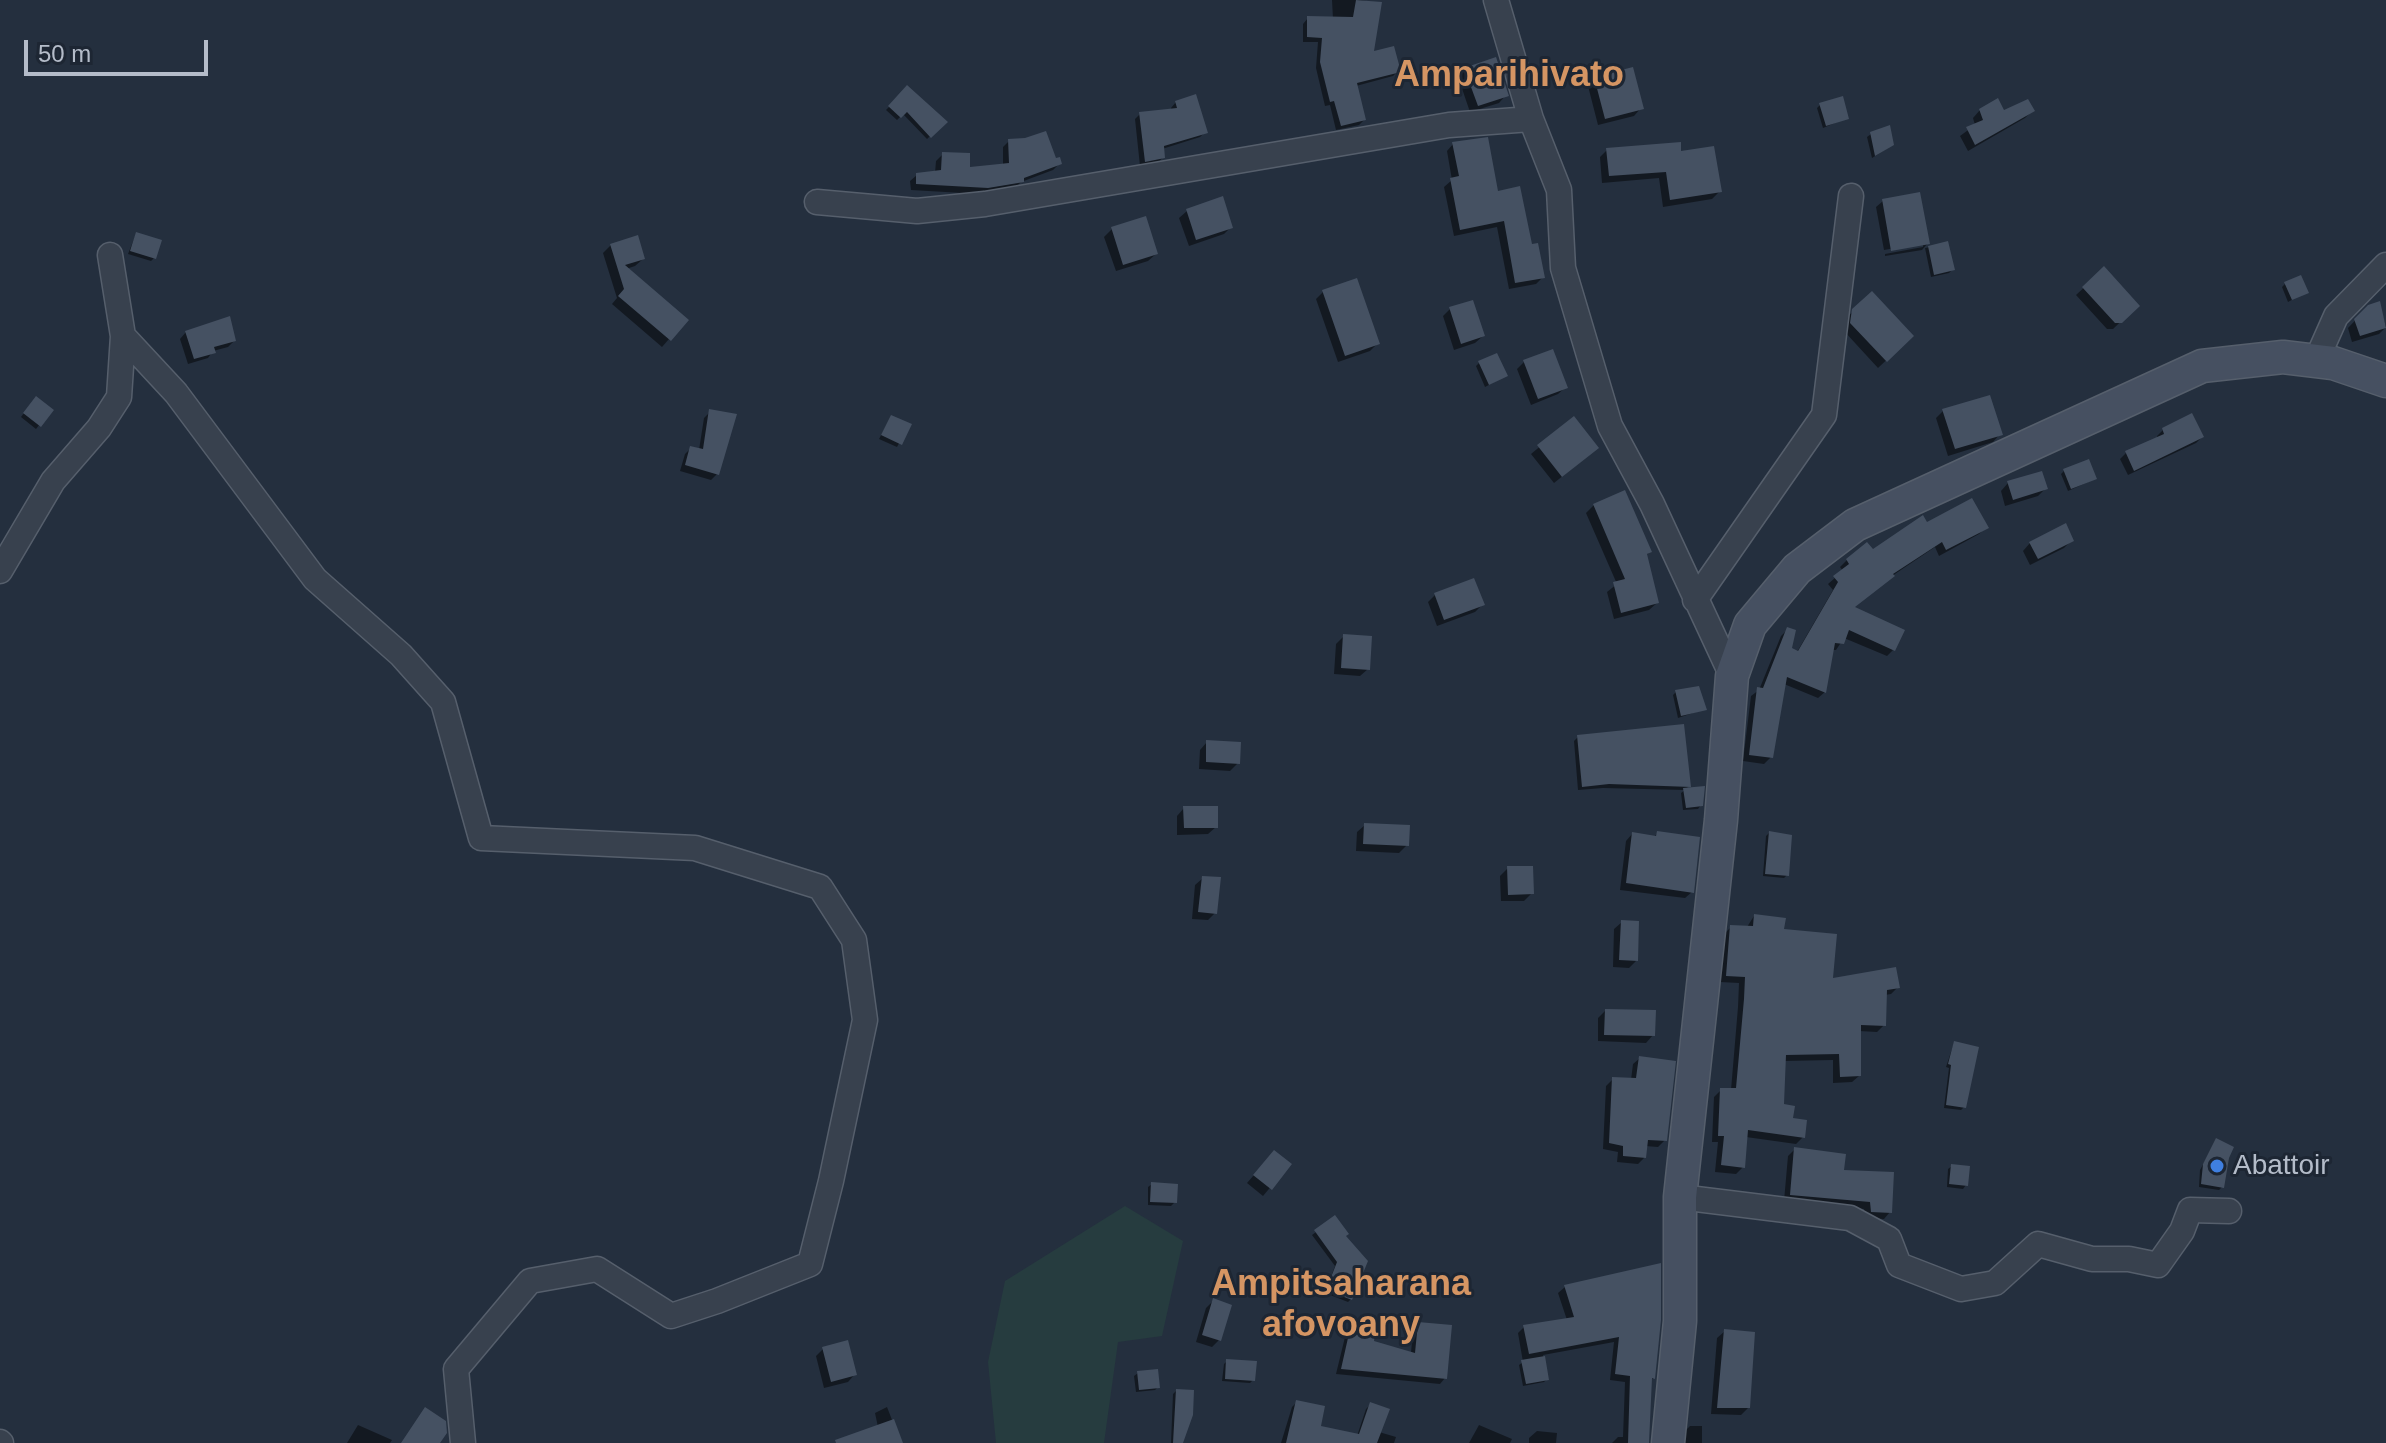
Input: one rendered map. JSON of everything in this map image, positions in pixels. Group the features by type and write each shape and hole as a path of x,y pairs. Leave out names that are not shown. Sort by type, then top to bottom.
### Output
{"main road":[{"path":"1668,1443 1680,1321 1680,1197 1721,820 1732,676 1750,625 1797,569 1855,525 2202,366 2283,357 2333,363 2386,381"}],"street":[{"path":"1496,0 1531,119 1559,190 1563,268 1610,426 1652,504 1732,676"},
{"path":"817,202 917,211 985,204 1449,125 1531,119"},
{"path":"1695,600 1824,415 1851,196"},
{"path":"0,571 53,481 99,428 119,397 123,336 110,255"},
{"path":"2316,361 2336,316 2386,265"},
{"path":"123,336 176,393 315,579 401,655 443,702 481,838 695,848 820,887 854,940 865,1020 810,1264 671,1316 597,1269 530,1281 456,1369 463,1443"},
{"path":"1680,1197 1850,1218 1889,1239 1899,1265 1961,1289 1995,1283 2038,1244 2092,1259 2129,1259 2158,1265 2182,1231 2190,1210 2229,1211"}],"green space":[{"path":"1125,1206 1183,1241 1162,1336 1118,1342 1104,1443 996,1443 988,1362 1005,1281"}],"building":[{"path":"1356,0 1382,2 1374,51 1394,46 1401,72 1357,83 1366,120 1341,126 1334,101 1330,102 1320,62 1322,38 1307,37 1307,16 1353,17"},
{"path":"1496,57 1509,96 1478,106 1464,68"},
{"path":"1633,67 1644,109 1605,119 1594,77"},
{"path":"907,85 948,122 931,138 907,112 901,118 888,106"},
{"path":"1196,94 1208,133 1164,146 1165,158 1145,162 1139,112 1177,108 1175,101"},
{"path":"1843,96 1849,119 1826,126 1819,103"},
{"path":"1998,98 2004,110 2028,99 2035,111 1975,145 1966,127 1983,120 1979,109"},
{"path":"1890,125 1894,145 1875,156 1870,132"},
{"path":"1046,131 1056,158 1060,157 1062,164 1024,178 1024,182 988,188 916,184 916,173 941,170 942,152 970,153 970,167 1009,163 1008,139 1025,138"},
{"path":"1488,137 1498,191 1520,186 1532,244 1538,243 1545,278 1515,283 1504,221 1460,230 1450,178 1459,176 1452,142"},
{"path":"1681,142 1681,151 1714,146 1722,192 1670,200 1666,172 1609,176 1606,148"},
{"path":"1920,192 1930,244 1891,251 1882,199"},
{"path":"1223,196 1233,228 1196,240 1186,209"},
{"path":"1146,216 1158,254 1123,265 1111,227"},
{"path":"136,232 162,240 156,259 130,251"},
{"path":"638,235 645,259 625,265 689,320 671,341 618,296 624,289 610,244"},
{"path":"1948,241 1955,270 1934,275 1928,246"},
{"path":"2104,266 2140,306 2122,323 2115,323 2082,287"},
{"path":"2301,275 2309,293 2292,300 2284,282"},
{"path":"1357,278 1380,344 1345,356 1322,290"},
{"path":"1872,291 1914,336 1887,362 1850,323 1852,309"},
{"path":"1473,300 1485,336 1461,344 1449,307"},
{"path":"2380,301 2386,328 2360,336 2354,319 2368,305"},
{"path":"230,316 236,341 214,347 216,353 194,359 185,331"},
{"path":"1553,349 1568,388 1538,399 1523,360"},
{"path":"1497,353 1508,376 1489,385 1478,361"},
{"path":"1990,395 2003,435 1955,449 1942,409"},
{"path":"36,396 54,410 41,427 23,413"},
{"path":"709,409 737,414 719,475 685,465 690,446 703,449"},
{"path":"2192,413 2204,437 2134,471 2125,451 2164,434 2162,428"},
{"path":"891,415 912,424 902,445 881,435"},
{"path":"1574,416 1599,448 1562,477 1537,445"},
{"path":"2089,459 2097,479 2071,489 2063,469"},
{"path":"2042,471 2048,489 2013,500 2007,481"},
{"path":"1625,490 1652,552 1647,554 1659,603 1621,613 1613,582 1625,579 1593,504"},
{"path":"1972,498 1989,528 1946,550 1942,542 1893,574 1895,576 1855,607 1905,630 1895,651 1849,630 1844,644 1835,643 1826,693 1787,677 1773,758 1749,755 1757,687 1763,688 1787,627 1796,630 1792,648 1798,651 1838,582 1833,576 1849,564 1846,559 1867,542 1873,549 1923,515 1927,522"},
{"path":"2066,523 2074,541 2038,559 2029,542"},
{"path":"1474,578 1485,605 1444,620 1434,593"},
{"path":"1343,634 1372,636 1370,670 1341,668"},
{"path":"1699,686 1707,710 1681,716 1675,690"},
{"path":"1684,724 1691,787 1609,784 1582,787 1577,735"},
{"path":"1206,740 1241,742 1240,764 1206,762"},
{"path":"1705,786 1703,806 1686,808 1683,788"},
{"path":"1183,806 1218,806 1218,828 1184,828"},
{"path":"1364,823 1410,825 1409,846 1363,844"},
{"path":"1657,831 1700,837 1694,893 1626,883 1632,832 1656,836"},
{"path":"1769,831 1792,835 1789,876 1765,874"},
{"path":"1507,866 1533,866 1534,894 1508,895"},
{"path":"1202,876 1221,877 1217,914 1198,912"},
{"path":"1754,914 1786,918 1784,929 1837,934 1833,978 1896,967 1900,988 1887,990 1886,1026 1861,1025 1861,1076 1840,1077 1839,1054 1786,1055 1784,1104 1795,1106 1793,1118 1807,1120 1805,1138 1748,1130 1745,1168 1721,1165 1724,1136 1718,1136 1720,1088 1736,1088 1744,999 1745,977 1726,976 1730,925 1753,926"},
{"path":"1621,920 1639,921 1638,961 1619,960"},
{"path":"1605,1009 1656,1010 1655,1036 1604,1035"},
{"path":"1954,1041 1979,1047 1966,1108 1946,1105 1951,1065 1948,1064"},
{"path":"1639,1056 1676,1061 1667,1141 1648,1140 1646,1158 1623,1156 1623,1146 1609,1143 1612,1077 1636,1078"},
{"path":"2216,1138 2234,1147 2224,1188 2201,1184 2203,1164"},
{"path":"1794,1147 1846,1154 1844,1170 1894,1172 1892,1213 1871,1212 1870,1202 1790,1195"},
{"path":"1274,1150 1292,1164 1272,1190 1253,1175"},
{"path":"1951,1164 1970,1166 1968,1186 1949,1184"},
{"path":"1151,1182 1178,1184 1177,1203 1150,1202"},
{"path":"1335,1215 1349,1234 1346,1236 1368,1261 1352,1300 1326,1290 1337,1262 1314,1230"},
{"path":"1661,1263 1661,1320 1655,1379 1652,1378 1649,1443 1628,1443 1630,1376 1615,1374 1619,1337 1529,1354 1523,1325 1574,1317 1564,1285"},
{"path":"1213,1298 1232,1305 1221,1341 1202,1335"},
{"path":"1418,1322 1452,1325 1447,1379 1341,1369 1350,1329 1375,1335 1374,1341 1415,1353"},
{"path":"1724,1329 1755,1332 1750,1408 1717,1408"},
{"path":"848,1340 857,1375 831,1382 822,1347"},
{"path":"1545,1356 1549,1380 1526,1384 1521,1360"},
{"path":"1226,1359 1257,1361 1255,1381 1225,1379"},
{"path":"1158,1369 1160,1388 1139,1390 1137,1371"},
{"path":"1176,1389 1194,1390 1193,1415 1183,1443 1173,1443"},
{"path":"1296,1400 1325,1406 1321,1426 1359,1434 1370,1402 1390,1409 1377,1443 1286,1443"},
{"path":"425,1407 446,1421 447,1433 440,1443 401,1443"},
{"path":"894,1419 903,1443 836,1443 835,1440"}],"place":[{"name":"Abattoir","path":"2217,1166"}],"district":[{"name":"Amparihivato","path":"1509,76"},
{"name":"Ampitsaharana afovoany","path":"1341,1306"}]}
